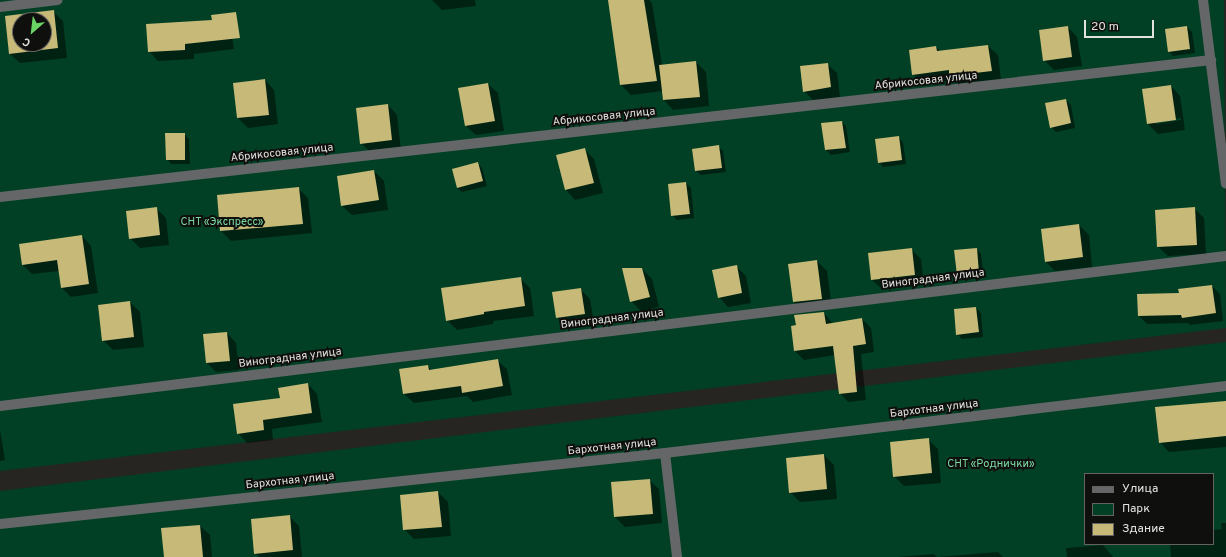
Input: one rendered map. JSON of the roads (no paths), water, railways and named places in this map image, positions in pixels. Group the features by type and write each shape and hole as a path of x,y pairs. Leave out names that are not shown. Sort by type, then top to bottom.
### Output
{"street":[{"path":"0,7 58,0"},
{"path":"1203,0 1226,184"},
{"name":"Абрикосовая улица","path":"0,197 1211,60"},
{"name":"Виноградная улица","path":"0,406 1226,256"},
{"name":"Бархотная улица","path":"0,524 665,453 1226,386"},
{"path":"665,453 677,557"}],"park label":[{"name":"СНТ «Экспресс»","path":"222,222"},
{"name":"СНТ «Роднички»","path":"991,464"}]}
